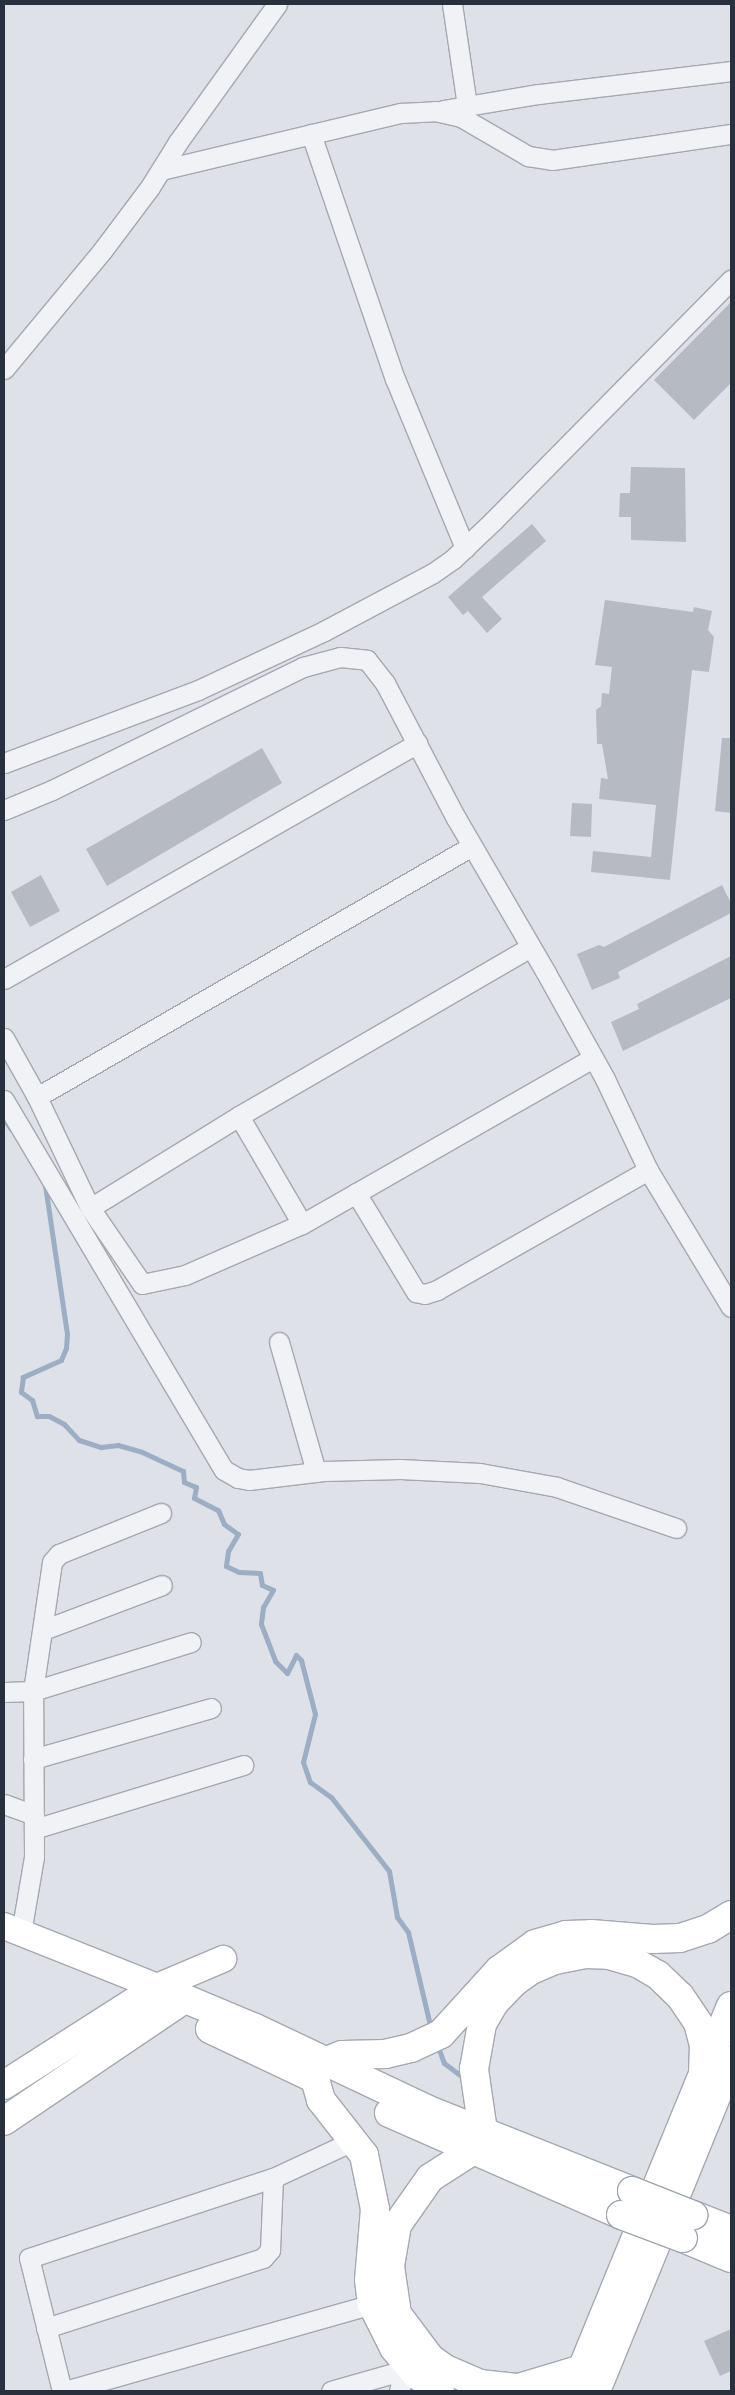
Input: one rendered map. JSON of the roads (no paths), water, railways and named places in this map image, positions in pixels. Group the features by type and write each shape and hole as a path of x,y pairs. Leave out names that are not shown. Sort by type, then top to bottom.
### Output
{"main road":[{"path":"320,2070 342,2055 385,2054 434,2037 465,2010 499,1970 535,1944 566,1936 591,1934 653,1939 680,1938 708,1929 731,1915"},
{"path":"9,1933 163,1998 477,2141 688,2227 731,2258"},
{"path":"477,2141 474,2070 482,2024 494,2003 513,1983 531,1970 554,1960 585,1954 609,1955 638,1963 658,1975 680,1996 698,2023 704,2045 722,2072"},
{"path":"4,2085 163,1998"},
{"path":"4,2121 163,1998"},
{"path":"477,2141 430,2178 397,2225 390,2266 397,2314 430,2358 445,2369 480,2384 519,2388 592,2384 722,2072 731,2006"},
{"path":"320,2070 321,2100 355,2140 364,2155 375,2209 369,2280 372,2304 394,2348 403,2377 440,2391"},
{"path":"688,2227 731,2230"}],"street":[{"path":"4,369 102,251 277,4"},
{"path":"452,4 467,106"},
{"path":"161,170 401,113 435,111 731,71"},
{"path":"435,111 461,117 528,156 552,160 731,134"},
{"path":"311,134 395,378 465,548"},
{"path":"4,763 207,686 404,591 465,548 731,280"},
{"path":"4,810 52,790 303,667 340,657 366,660 385,683 472,846 593,1058 648,1170 731,1307"},
{"path":"4,979 417,743"},
{"path":"37,1097 472,846"},
{"path":"90,1208 239,1116 531,947"},
{"path":"4,1038 37,1097 90,1208 142,1284 185,1275 302,1224 593,1058"},
{"path":"4,1100 224,1470 238,1478 249,1480 316,1472 400,1469 480,1473 525,1479 676,1528"},
{"path":"239,1116 302,1224"},
{"path":"356,1193 416,1292 425,1294 437,1290 648,1170"},
{"path":"279,1342 316,1472"},
{"path":"9,1933 31,1885 34,1822 33,1691 55,1557 160,1513"},
{"path":"43,1630 162,1585"},
{"path":"4,1692 33,1691 191,1642"},
{"path":"33,1759 211,1708"},
{"path":"4,1804 34,1822 243,1765"},
{"path":"355,2140 273,2178 29,2258 63,2391 372,2304"},
{"path":"46,2328 263,2258 270,2250 273,2178"},
{"path":"331,2391 403,2377"}],"waterway":[{"path":"4,1119 11,1129"},
{"path":"45,1185 67,1334 66,1348 61,1360 23,1377 21,1392 32,1400 37,1416 49,1416 64,1424 79,1440 101,1447 118,1445 142,1452 183,1471 184,1482 196,1487 194,1498 218,1510 224,1524 238,1534 228,1551 226,1566 239,1572 260,1573 262,1585 273,1590 263,1607 261,1624 275,1661 287,1673 296,1655 301,1660 315,1714 303,1762 310,1782 331,1797 389,1871 397,1917 408,1932 431,2029"},
{"path":"437,2044 444,2063 465,2079"}]}
